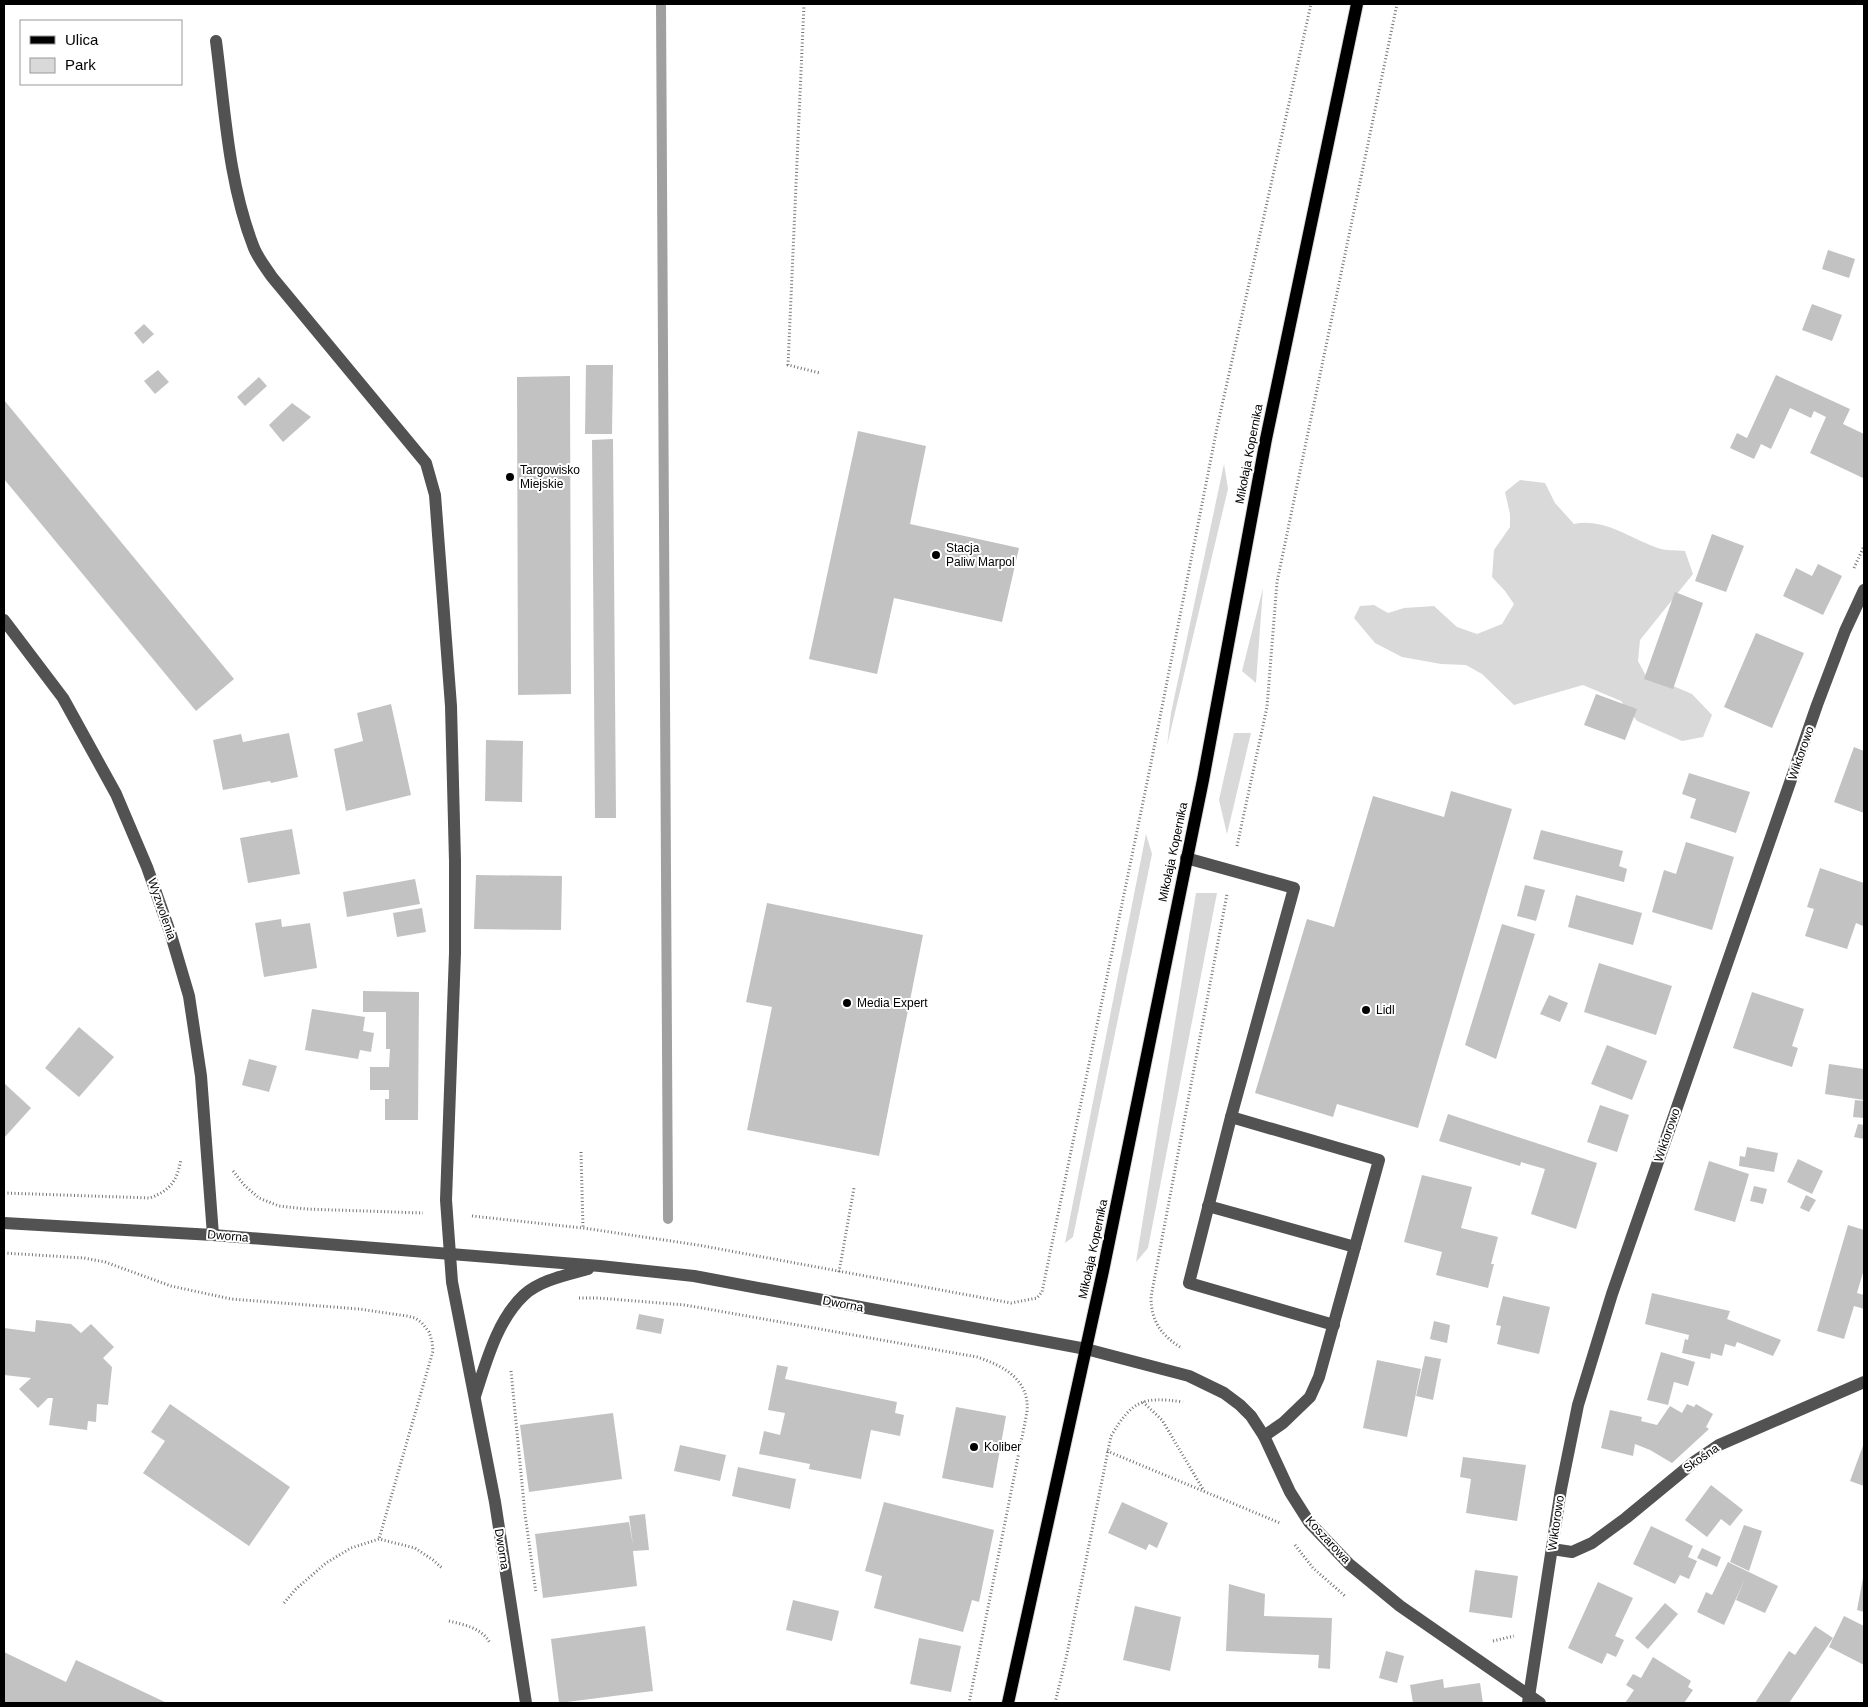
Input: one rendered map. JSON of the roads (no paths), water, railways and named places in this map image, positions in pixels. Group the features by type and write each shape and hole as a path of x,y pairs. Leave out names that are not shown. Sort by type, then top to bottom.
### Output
{"main road":[{"name":"Mikołaja Kopernika","path":"1008,1703 1086,1349 1203,780 1266,439 1357,4"}],"street":[{"path":"216,41 232,171 239,204 255,250 272,277 426,463 435,495 451,706 455,861 455,953 446,1200 451,1255"},
{"name":"Wiktorowo","path":"1533,1701 1561,1488 1578,1406 1612,1294 1817,705 1845,631 1864,590"},
{"name":"Wyzwolenia","path":"4,620 63,698 116,794 147,867 171,935 189,996 201,1076 213,1235"},
{"path":"1186,858 1294,888 1231,1117 1189,1283 1334,1324"},
{"path":"1231,1117 1379,1160 1319,1377 1310,1396 1283,1423 1264,1436"},
{"path":"1208,1206 1355,1247"},
{"name":"Dworna","path":"4,1223 213,1235 600,1266 694,1276 1086,1349"},
{"name":"Dworna","path":"451,1255 452,1282 457,1313 495,1502 526,1703"},
{"name":"Dworna","path":"475,1396 492,1345 506,1320 524,1295 561,1276 600,1266"},
{"name":"Koszarowa","path":"1086,1349 1189,1376 1209,1385 1240,1405 1251,1416 1264,1436 1290,1492 1309,1522 1349,1564 1400,1606 1533,1701"},
{"name":"Skośna","path":"1552,1549 1572,1552 1592,1543 1626,1518 1694,1462 1719,1445 1864,1382"}],"waterway":[{"path":"661,4 668,1219"}],"place":[{"name":"Targowisko Miejskie","path":"510,477"},
{"name":"Stacja Paliw Marpol","path":"936,555"},
{"name":"Media Expert","path":"847,1003"},
{"name":"Lidl","path":"1366,1010"},
{"name":"Koliber","path":"974,1447"}]}
